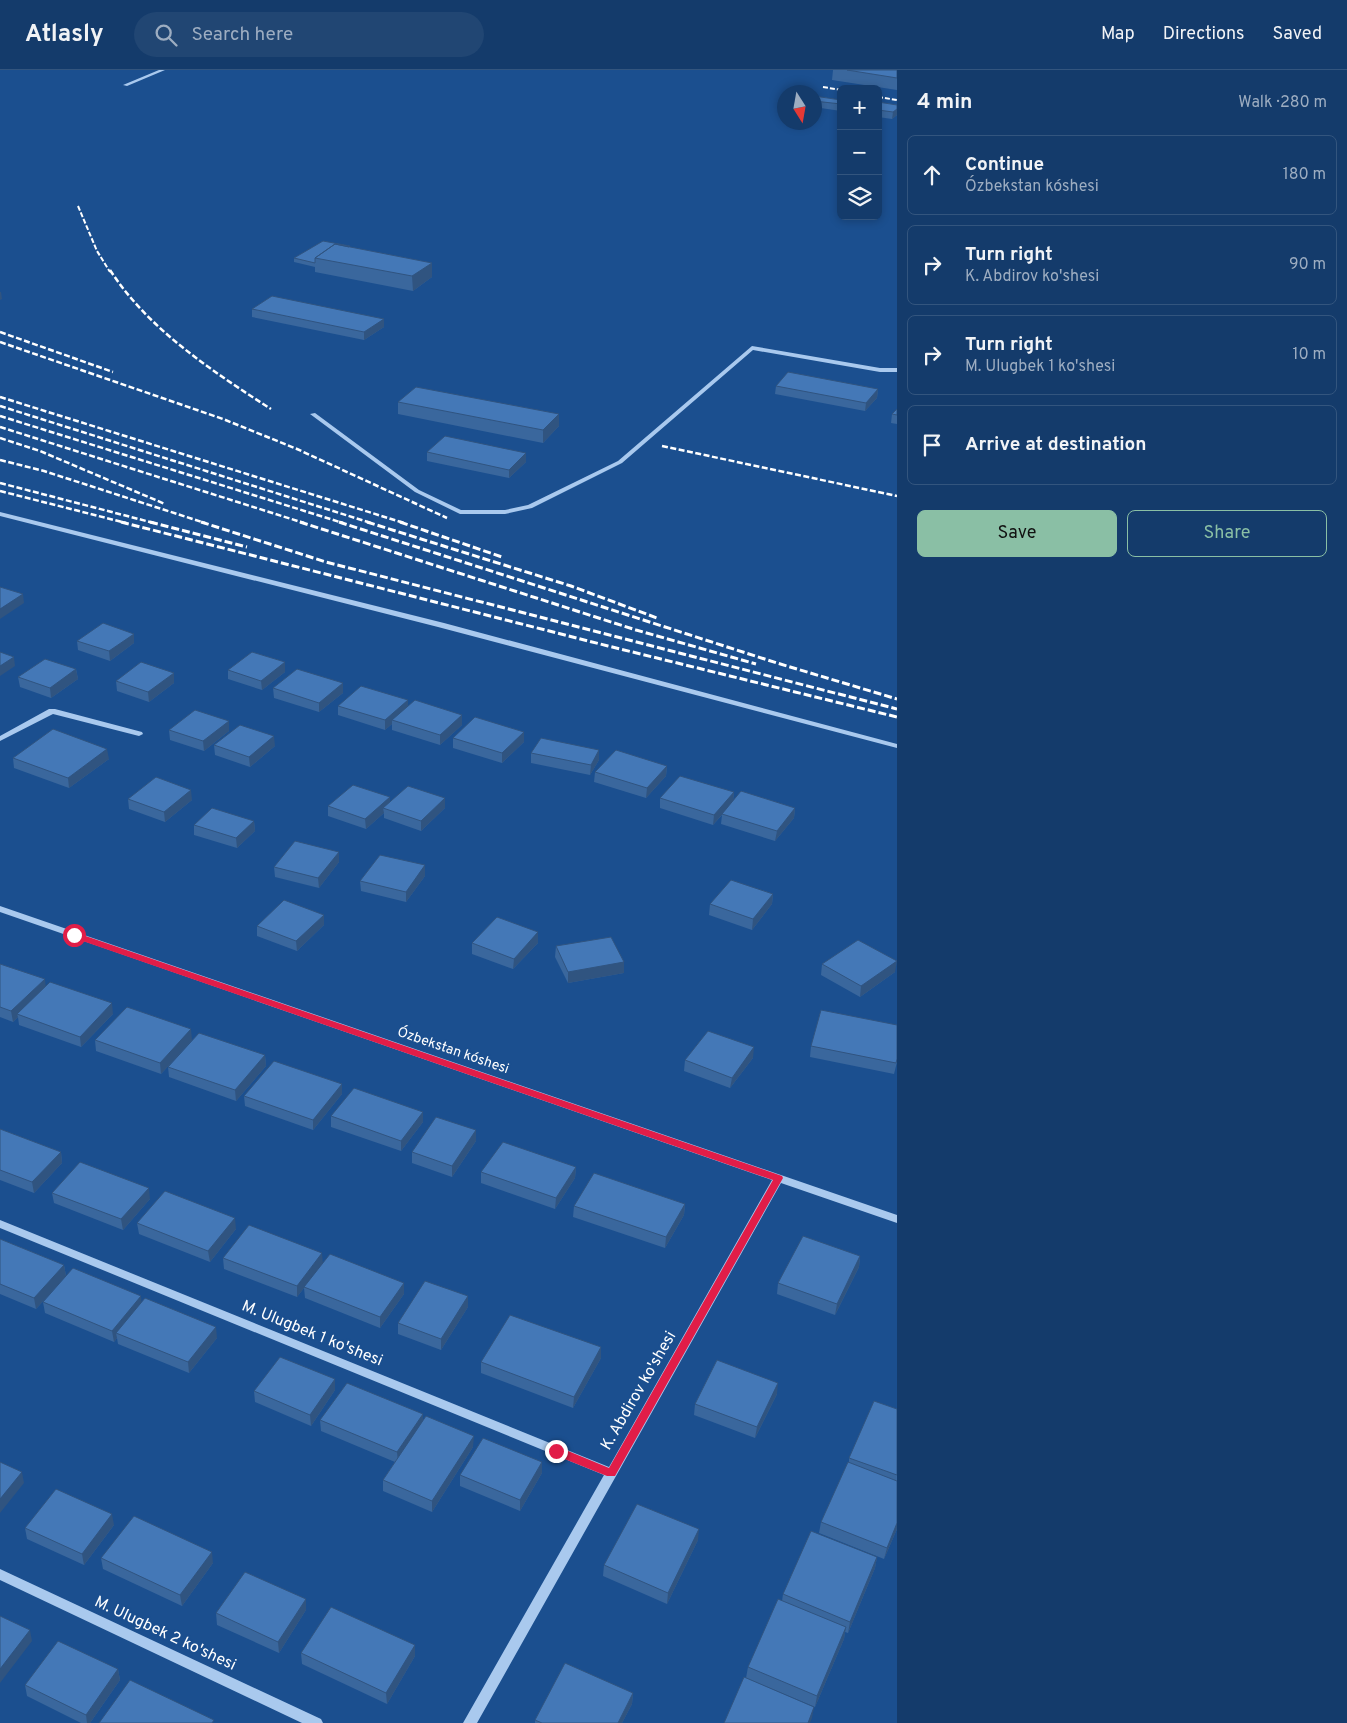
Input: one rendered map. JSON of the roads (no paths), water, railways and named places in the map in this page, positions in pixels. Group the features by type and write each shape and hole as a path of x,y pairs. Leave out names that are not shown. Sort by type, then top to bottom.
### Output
{"street":[{"path":"125,85 163,70"},
{"path":"313,414 416,491 460,512 505,512 530,507 620,462 752,348 880,370 897,370"},
{"path":"0,514 442,625 897,746"},
{"path":"0,739 52,711 138,734"},
{"name":"Ózbekstan kóshesi","path":"0,909 897,1219"},
{"name":"K. Abdirov ko'shesi","path":"470,1723 778,1178"},
{"name":"M. Ulugbek 1 ko'shesi","path":"0,1224 611,1473"},
{"name":"M. Ulugbek 2 ko'shesi","path":"0,1574 316,1723"}],"railway":[{"path":"823,87 837,89"},
{"path":"882,98 897,100"},
{"path":"78,206 97,251 110,272"},
{"path":"110,270 143,312 183,348 226,380 271,409"},
{"path":"0,332 113,372"},
{"path":"0,342 223,419 297,449 447,518"},
{"path":"0,397 404,523"},
{"path":"0,406 371,523"},
{"path":"0,416 343,523"},
{"path":"0,427 304,523"},
{"path":"0,438 40,451 165,504"},
{"path":"662,446 897,496"},
{"path":"0,460 44,471 205,523"},
{"path":"0,483 154,523"},
{"path":"0,491 126,523"},
{"path":"121,522 608,646 897,717"},
{"path":"150,522 247,547"},
{"path":"201,522 326,562 897,709"},
{"path":"300,522 636,630 756,664"},
{"path":"339,522 777,663 897,699"},
{"path":"367,522 571,586 657,618"},
{"path":"400,522 502,557"}]}
